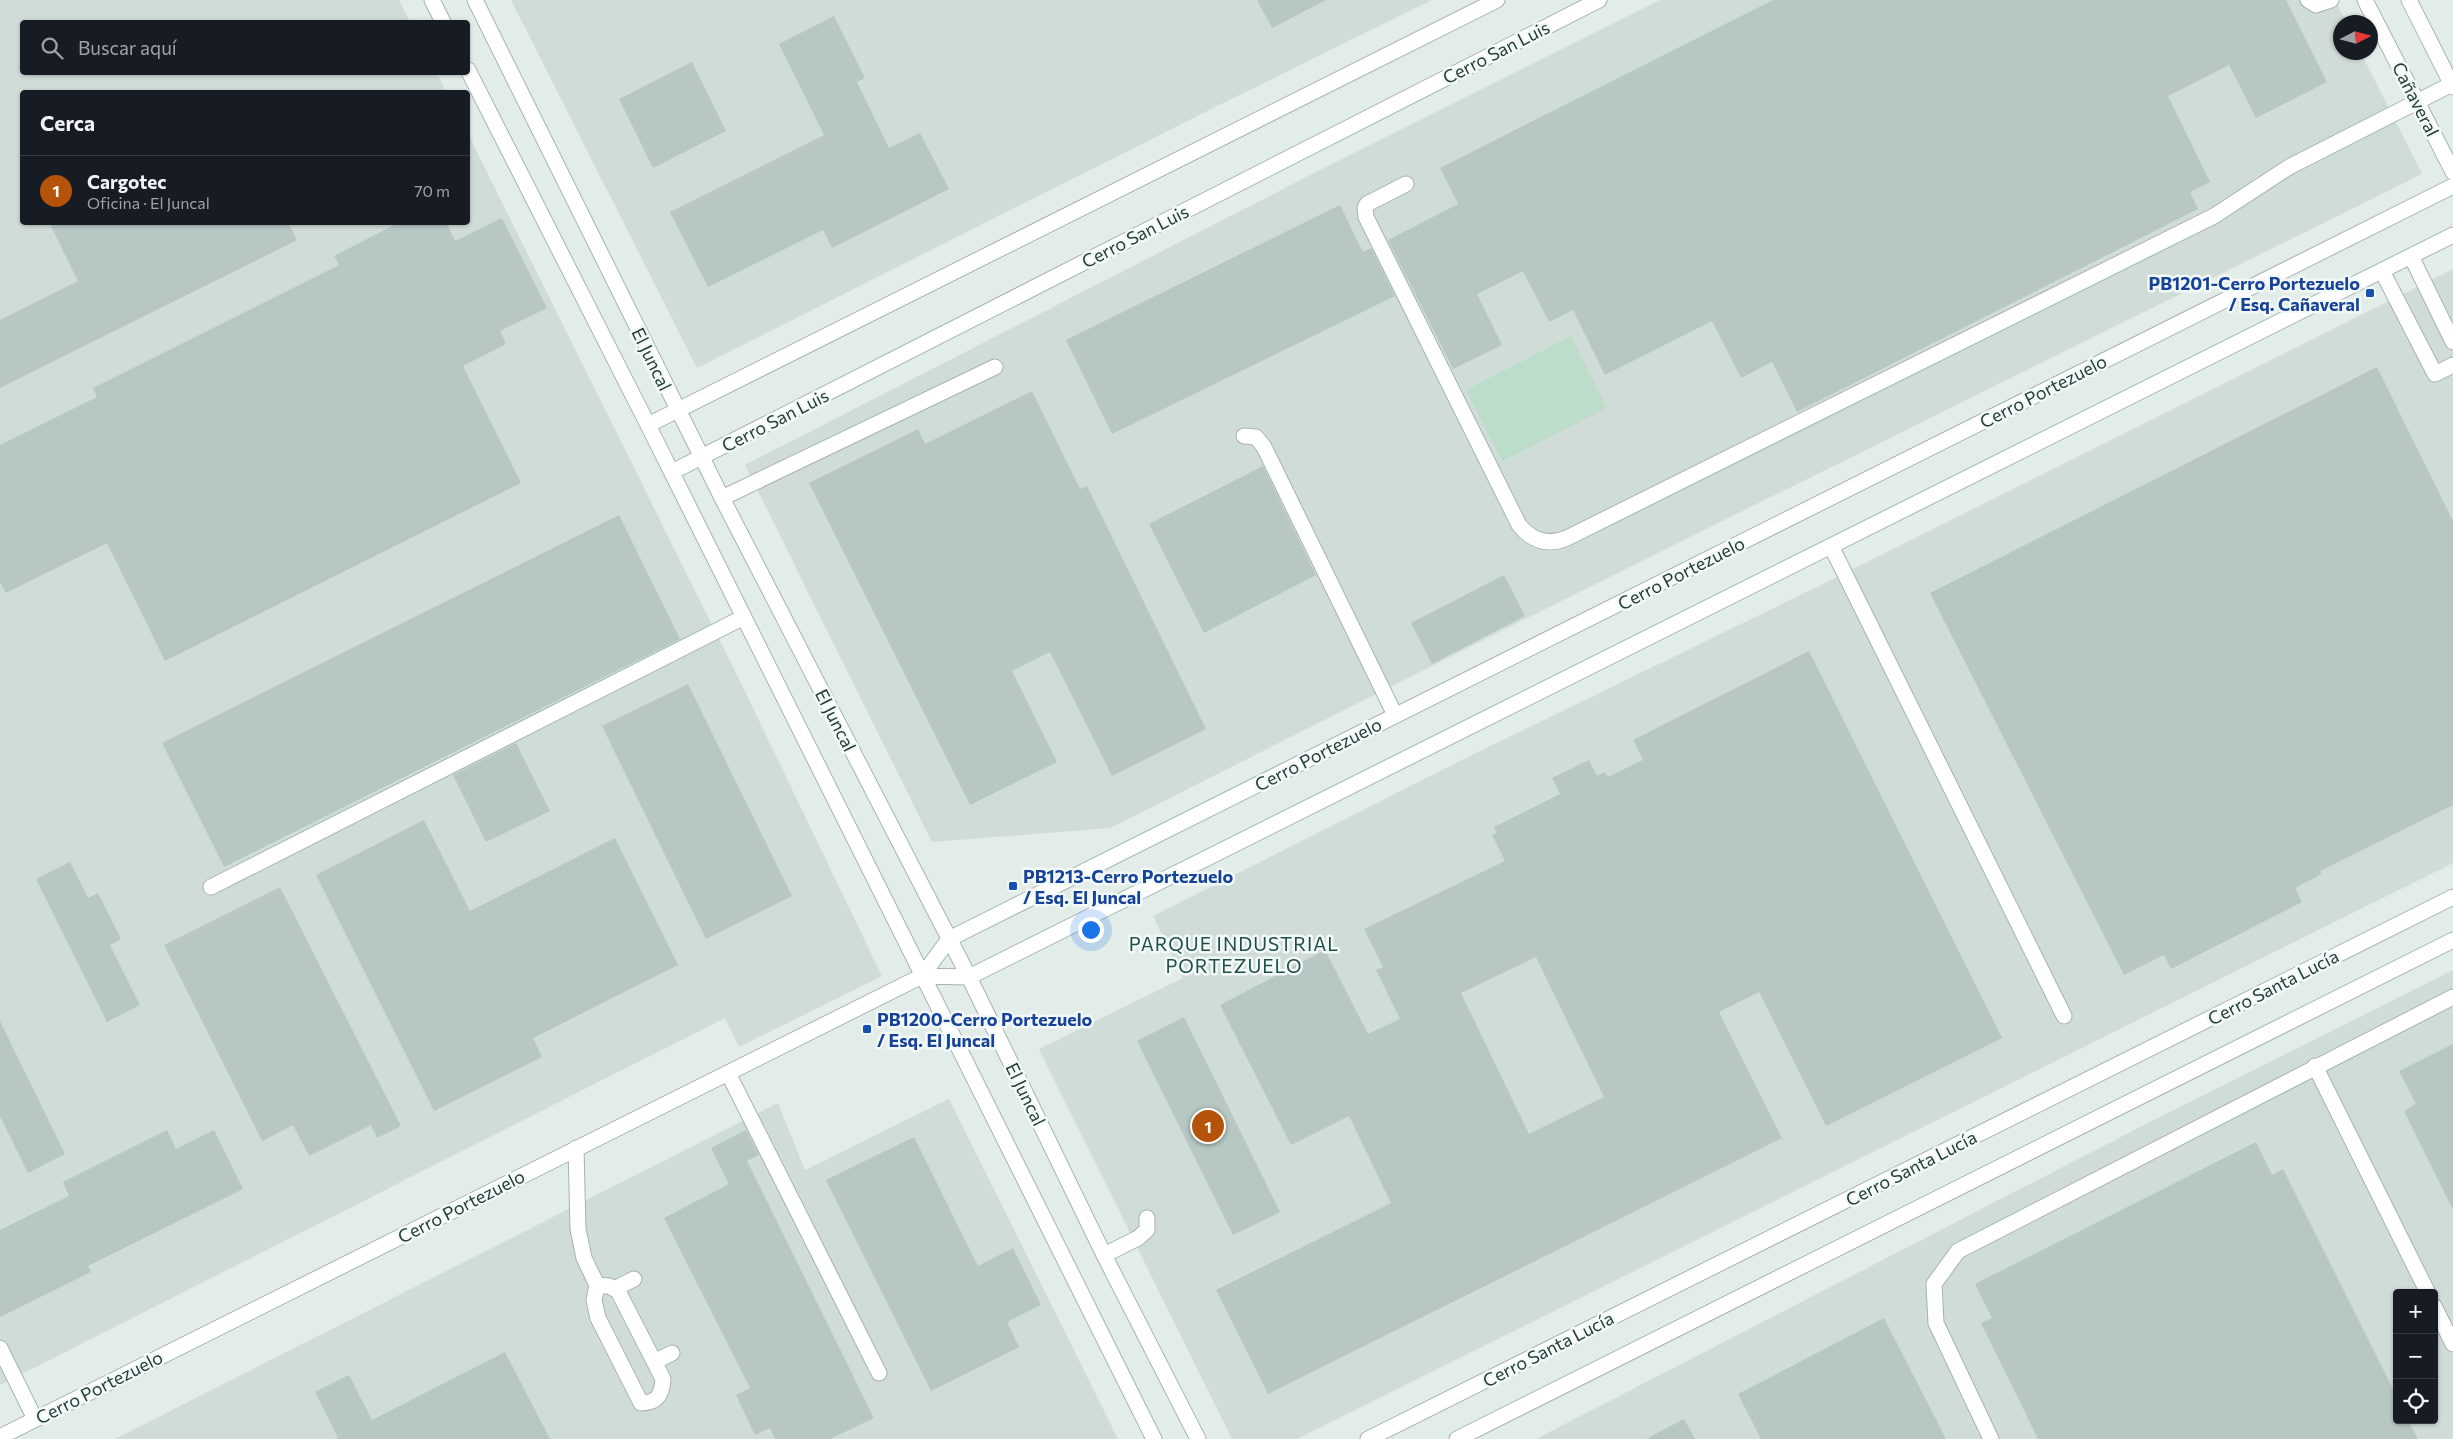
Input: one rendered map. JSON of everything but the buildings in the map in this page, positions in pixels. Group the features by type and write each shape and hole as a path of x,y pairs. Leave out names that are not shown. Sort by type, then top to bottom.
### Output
{"street":[{"path":"432,0 442,20"},
{"name":"El Juncal","path":"475,0 722,498 969,977 1104,1254 1198,1439"},
{"path":"648,425 1497,0"},
{"name":"Cerro San Luis","path":"672,472 1599,0"},
{"path":"2308,0 2316,5 2331,0"},
{"name":"Cañaveral","path":"2366,0 2453,172"},
{"path":"1406,184 1368,204 1365,208 1366,217 1519,525 1526,534 1535,539 1552,542 1567,538 2214,216 2289,167 2452,85 2409,0"},
{"name":"El Juncal","path":"470,74 672,472 1154,1439"},
{"name":"Cerro Portezuelo","path":"922,976 949,938 2453,186"},
{"name":"Cerro Portezuelo","path":"0,1436 922,976 969,977 2453,235"},
{"path":"2410,256 2453,342"},
{"path":"2382,270 2435,374 2453,365"},
{"path":"722,498 995,367"},
{"path":"1244,436 1256,437 1264,447 1395,716"},
{"path":"1831,546 2064,1016"},
{"path":"211,888 744,617"},
{"name":"Cerro Santa Lucía","path":"1368,1439 2453,897"},
{"path":"1458,1439 2453,940"},
{"path":"1991,1439 1936,1323 1934,1284 1958,1252 2315,1066 2453,997"},
{"path":"2315,1066 2426,1289"},
{"path":"728,1072 879,1373"},
{"path":"576,1148 578,1229 584,1258 597,1285 594,1300 598,1318 641,1403 650,1403 658,1399 662,1389 662,1379 618,1292 609,1286 597,1285"},
{"path":"1104,1254 1138,1238 1147,1230 1147,1218"},
{"path":"614,1289 634,1279"},
{"path":"2438,1314 2453,1344"},
{"path":"0,1348 35,1419"},
{"path":"654,1362 672,1353"}],"shaded area":[{"path":"0,0 399,0 409,20 20,20 20,75 438,75 445,90 20,90 20,225 470,225 470,138 736,673 882,976 739,1047 725,1018 0,1385"},
{"path":"511,0 1432,0 697,368"},
{"path":"1660,0 2335,0 2342,15 2333,15 2333,60 2365,60 2422,174 1549,607 1110,828 932,842 745,465 1324,168"},
{"path":"2453,269 2453,863 1297,1439 1232,1439 1039,1049 1183,978 1153,916 1474,754 1811,590"},
{"path":"2453,970 2453,1439 1536,1439 2148,1123"},
{"path":"949,1099 1118,1439 115,1439 778,1103 805,1170"}],"green space":[{"path":"1571,336 1607,408 1502,461 1466,390"}],"place":[{"name":"PB1201-Cerro Portezuelo / Esq. Cañaveral","path":"2370,293"},
{"name":"PB1213-Cerro Portezuelo / Esq. El Juncal","path":"1013,886"},
{"name":"PB1200-Cerro Portezuelo / Esq. El Juncal","path":"867,1029"},
{"name":"Cargotec","path":"1208,1126"}],"district":[{"name":"PARQUE INDUSTRIAL PORTEZUELO","path":"1234,954"}]}
